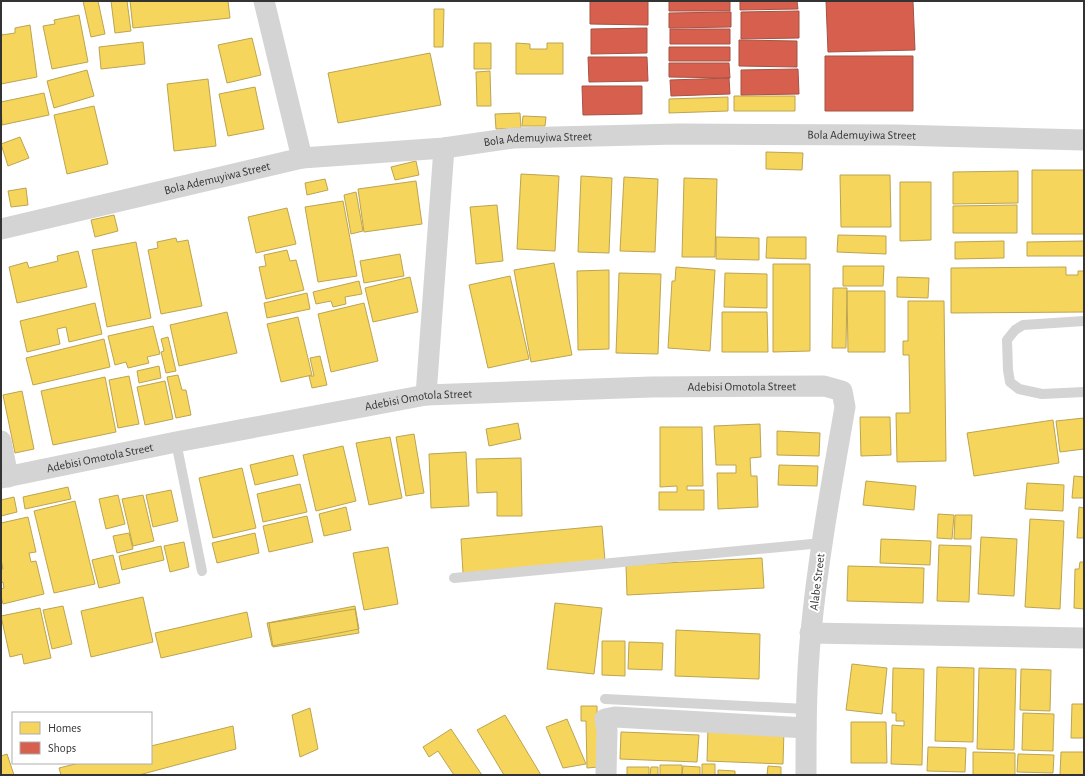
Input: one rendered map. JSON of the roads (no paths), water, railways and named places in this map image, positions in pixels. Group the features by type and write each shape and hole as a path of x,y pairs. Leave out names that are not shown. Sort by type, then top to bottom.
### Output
{"street":[{"path":"264,1 302,158"},
{"name":"Bola Ademuyiwa Street","path":"1,229 302,158 444,148 513,138 678,134 897,135 1084,140"},
{"path":"426,395 444,148"},
{"name":"Adebisi Omotola Street","path":"4,478 176,442 426,395 698,387 824,386 842,391"},
{"name":"Alabe Street","path":"806,775 806,718 810,633 822,543 845,407 842,391"},
{"path":"1,441 4,478"},
{"path":"810,633 1084,638"},
{"path":"606,775 607,731 605,719 615,717 806,718"}],"lane":[{"path":"1084,321 1023,326 1015,330 1007,340 1010,382 1019,389 1042,394 1084,392"},
{"path":"176,442 202,571"},
{"path":"454,578 822,543"},
{"path":"605,699 806,718"}]}
